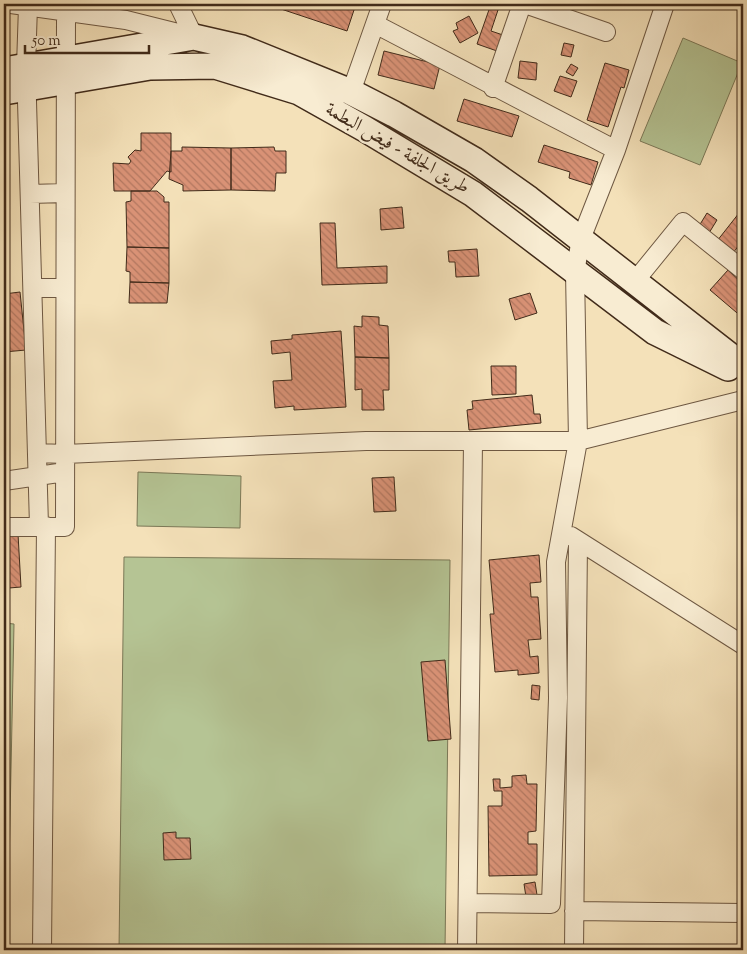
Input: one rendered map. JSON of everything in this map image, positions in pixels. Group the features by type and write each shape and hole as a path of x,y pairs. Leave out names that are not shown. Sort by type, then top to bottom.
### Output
{"main road":[{"path":"65,70 194,37 242,48 350,92 394,114 474,160 581,239 743,366"},
{"name":"طريق الجلفة - فيض البطمة","path":"15,79 65,70 215,66 298,92 365,129 473,194 655,332 743,375"}],"street":[{"path":"178,4 194,37"},
{"path":"350,92 382,4"},
{"path":"493,88 523,4 606,32"},
{"path":"468,904 552,904 558,698 556,562 560,529 578,441 575,272 581,239 616,150 666,4"},
{"path":"42,950 42,526 37,476 30,194 15,79 20,5 126,20 194,37"},
{"path":"4,527 65,527 66,12"},
{"path":"374,24 493,88 616,150"},
{"path":"30,194 66,193"},
{"path":"635,281 683,222 743,270"},
{"path":"33,288 65,288"},
{"path":"37,453 65,454 366,441 578,441 743,400"},
{"path":"467,950 473,442"},
{"path":"4,481 65,472"},
{"path":"560,529 743,645"},
{"path":"574,950 578,540"},
{"path":"574,911 743,913"}],"green space":[{"path":"683,38 742,63 700,165 640,141"},
{"path":"138,472 241,476 240,528 137,526"},
{"path":"124,557 450,560 445,950 119,950"},
{"path":"4,623 14,624 8,916 4,916"}],"building":[{"path":"283,4 356,4 347,31 281,9"},
{"path":"491,4 500,4 491,31 503,35 497,51 477,44"},
{"path":"469,16 478,33 460,43 453,31 458,29 456,23"},
{"path":"564,43 574,45 571,57 561,55"},
{"path":"384,51 440,65 434,89 378,75"},
{"path":"520,61 537,63 536,80 518,78"},
{"path":"605,63 629,70 624,88 621,87 608,127 587,120"},
{"path":"571,64 578,68 573,76 566,72"},
{"path":"560,76 577,81 571,97 554,91"},
{"path":"464,99 519,116 512,137 457,121"},
{"path":"141,133 171,133 171,172 167,171 150,191 114,191 113,163 129,164 131,161 128,157 135,150 141,151"},
{"path":"544,145 598,162 591,185 569,178 570,172 538,162"},
{"path":"182,147 231,148 231,190 183,191 183,185 169,179 171,151 182,151"},
{"path":"274,147 275,151 286,151 286,173 276,173 275,191 231,190 231,148"},
{"path":"131,191 157,191 164,197 164,202 169,202 169,248 127,247 126,202 131,201"},
{"path":"402,207 404,228 381,230 380,209"},
{"path":"743,208 743,240 733,253 717,241"},
{"path":"707,213 717,220 709,233 699,226"},
{"path":"320,223 335,223 337,268 387,266 387,283 322,285"},
{"path":"127,247 169,248 169,283 130,282 130,272 126,271"},
{"path":"477,249 479,276 456,277 455,262 449,262 448,251"},
{"path":"728,270 743,284 743,318 710,290"},
{"path":"130,282 169,283 167,303 129,303"},
{"path":"20,292 26,350 4,352 4,294"},
{"path":"530,293 537,313 515,320 509,299"},
{"path":"362,316 379,317 379,325 388,326 389,358 355,357 354,326 362,327"},
{"path":"341,331 346,407 294,410 294,406 275,408 273,381 292,380 290,352 272,354 271,341 292,339 292,335"},
{"path":"355,357 389,358 389,390 383,390 384,410 362,410 362,389 355,390"},
{"path":"491,366 516,366 516,394 492,395"},
{"path":"532,395 534,414 540,414 541,423 469,430 467,410 473,409 472,401"},
{"path":"394,477 396,511 374,512 372,478"},
{"path":"18,534 21,587 9,588 8,579 4,579 4,535"},
{"path":"539,555 541,582 530,583 531,597 538,597 541,639 528,640 530,657 538,656 539,673 518,675 518,670 495,672 490,614 494,614 489,560"},
{"path":"445,660 451,739 428,741 421,662"},
{"path":"532,685 540,686 539,700 531,699"},
{"path":"526,775 527,784 537,784 536,831 528,832 528,844 537,844 537,875 489,876 488,806 502,806 502,791 494,791 493,779 500,779 500,788 512,787 512,776"},
{"path":"176,832 176,838 190,838 191,859 164,860 163,833"},
{"path":"535,882 537,895 526,897 524,884"}]}
